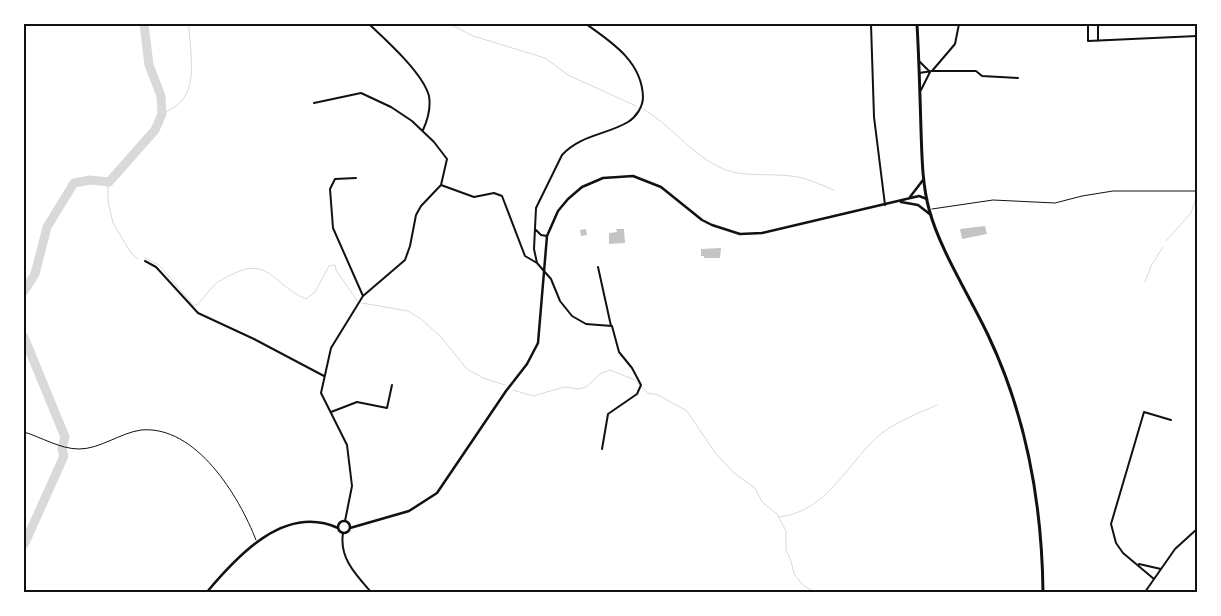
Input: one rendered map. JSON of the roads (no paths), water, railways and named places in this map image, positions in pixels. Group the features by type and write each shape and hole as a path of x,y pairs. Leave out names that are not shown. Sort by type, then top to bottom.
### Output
{"main road":[{"path":"917,24 923,180 927,200 931,215 1005,375 1016,413 1040,517 1043,592"}],"street":[{"path":"369,24 410,66 428,95 430,110 423,131"},
{"path":"537,263 534,249 536,208 562,155 568,148 627,122 637,114 643,101 643,84 636,68 620,49 586,24"},
{"path":"871,24 874,108 885,205"},
{"path":"920,93 931,72 956,44 959,24 965,24"},
{"path":"1088,24 1088,41 1197,36"},
{"path":"1098,24 1098,41"},
{"path":"919,60 931,72"},
{"path":"919,75 931,72 976,72 982,76 1018,78"},
{"path":"919,75 928,77"},
{"path":"314,103 361,93 391,107 423,131 447,159 441,185 421,206 416,215 410,246 405,260 363,296 331,348 321,393 347,445 352,486 345,521 350,528"},
{"path":"343,533 349,532 350,528 420,506 437,493 444,484 506,391 534,353 538,343 547,236 558,211 568,198 587,184 603,178 619,176 648,180 661,187 702,220 723,230 740,234 762,233 919,196 927,200 924,205 899,202"},
{"path":"356,178 335,179 330,189 330,206 334,233 343,247 363,296"},
{"path":"909,198 923,180"},
{"path":"441,185 474,197 494,194 502,196 525,256 544,270 551,279 560,300 572,316 586,324 612,326"},
{"path":"912,203 922,207 931,215"},
{"path":"534,228 541,235 547,236"},
{"path":"145,262 156,267 198,313 254,339 324,376"},
{"path":"598,267 619,352 632,368 641,385 637,394 608,414 602,449"},
{"path":"331,412 357,402 387,408 392,385"},
{"path":"1154,579 1123,553 1116,543 1111,524 1144,412 1171,420"},
{"path":"338,528 340,523 345,521"},
{"path":"207,592 229,566 257,543 291,523 312,522 338,528 343,533"},
{"path":"1145,592 1175,549 1197,529"},
{"path":"343,533 342,540 348,564 370,592"},
{"path":"1138,564 1161,569"}],"waterway":[{"path":"24,291 35,274 47,227 74,183 90,180 109,182 155,130 162,114 161,96 149,65 144,24"},
{"path":"162,114 180,103 188,90 191,72 189,24"},
{"path":"450,24 473,36 545,58 568,75 636,106"},
{"path":"643,109 663,123 699,154 719,167 736,173 796,177 834,190"},
{"path":"108,182 108,201 113,223 131,253 138,259"},
{"path":"1166,241 1191,213 1197,195"},
{"path":"1145,282 1151,266 1163,247"},
{"path":"145,258 159,265 194,306 218,282 248,269 258,269 267,272 293,292 306,299 315,292 329,266 335,265 336,270 358,302"},
{"path":"362,303 408,311 421,319 441,337 467,369 483,378 505,385"},
{"path":"24,337 65,437 62,449 64,456 24,545"},
{"path":"513,390 533,396 564,387 579,389 586,387 600,374 610,370 635,380 648,393 658,395 687,411 716,454 734,473 755,488 762,502 777,514 786,531 786,550 794,574 804,586 815,592"},
{"path":"779,517 796,513 811,506 836,484 882,433 902,421 937,405"}]}
